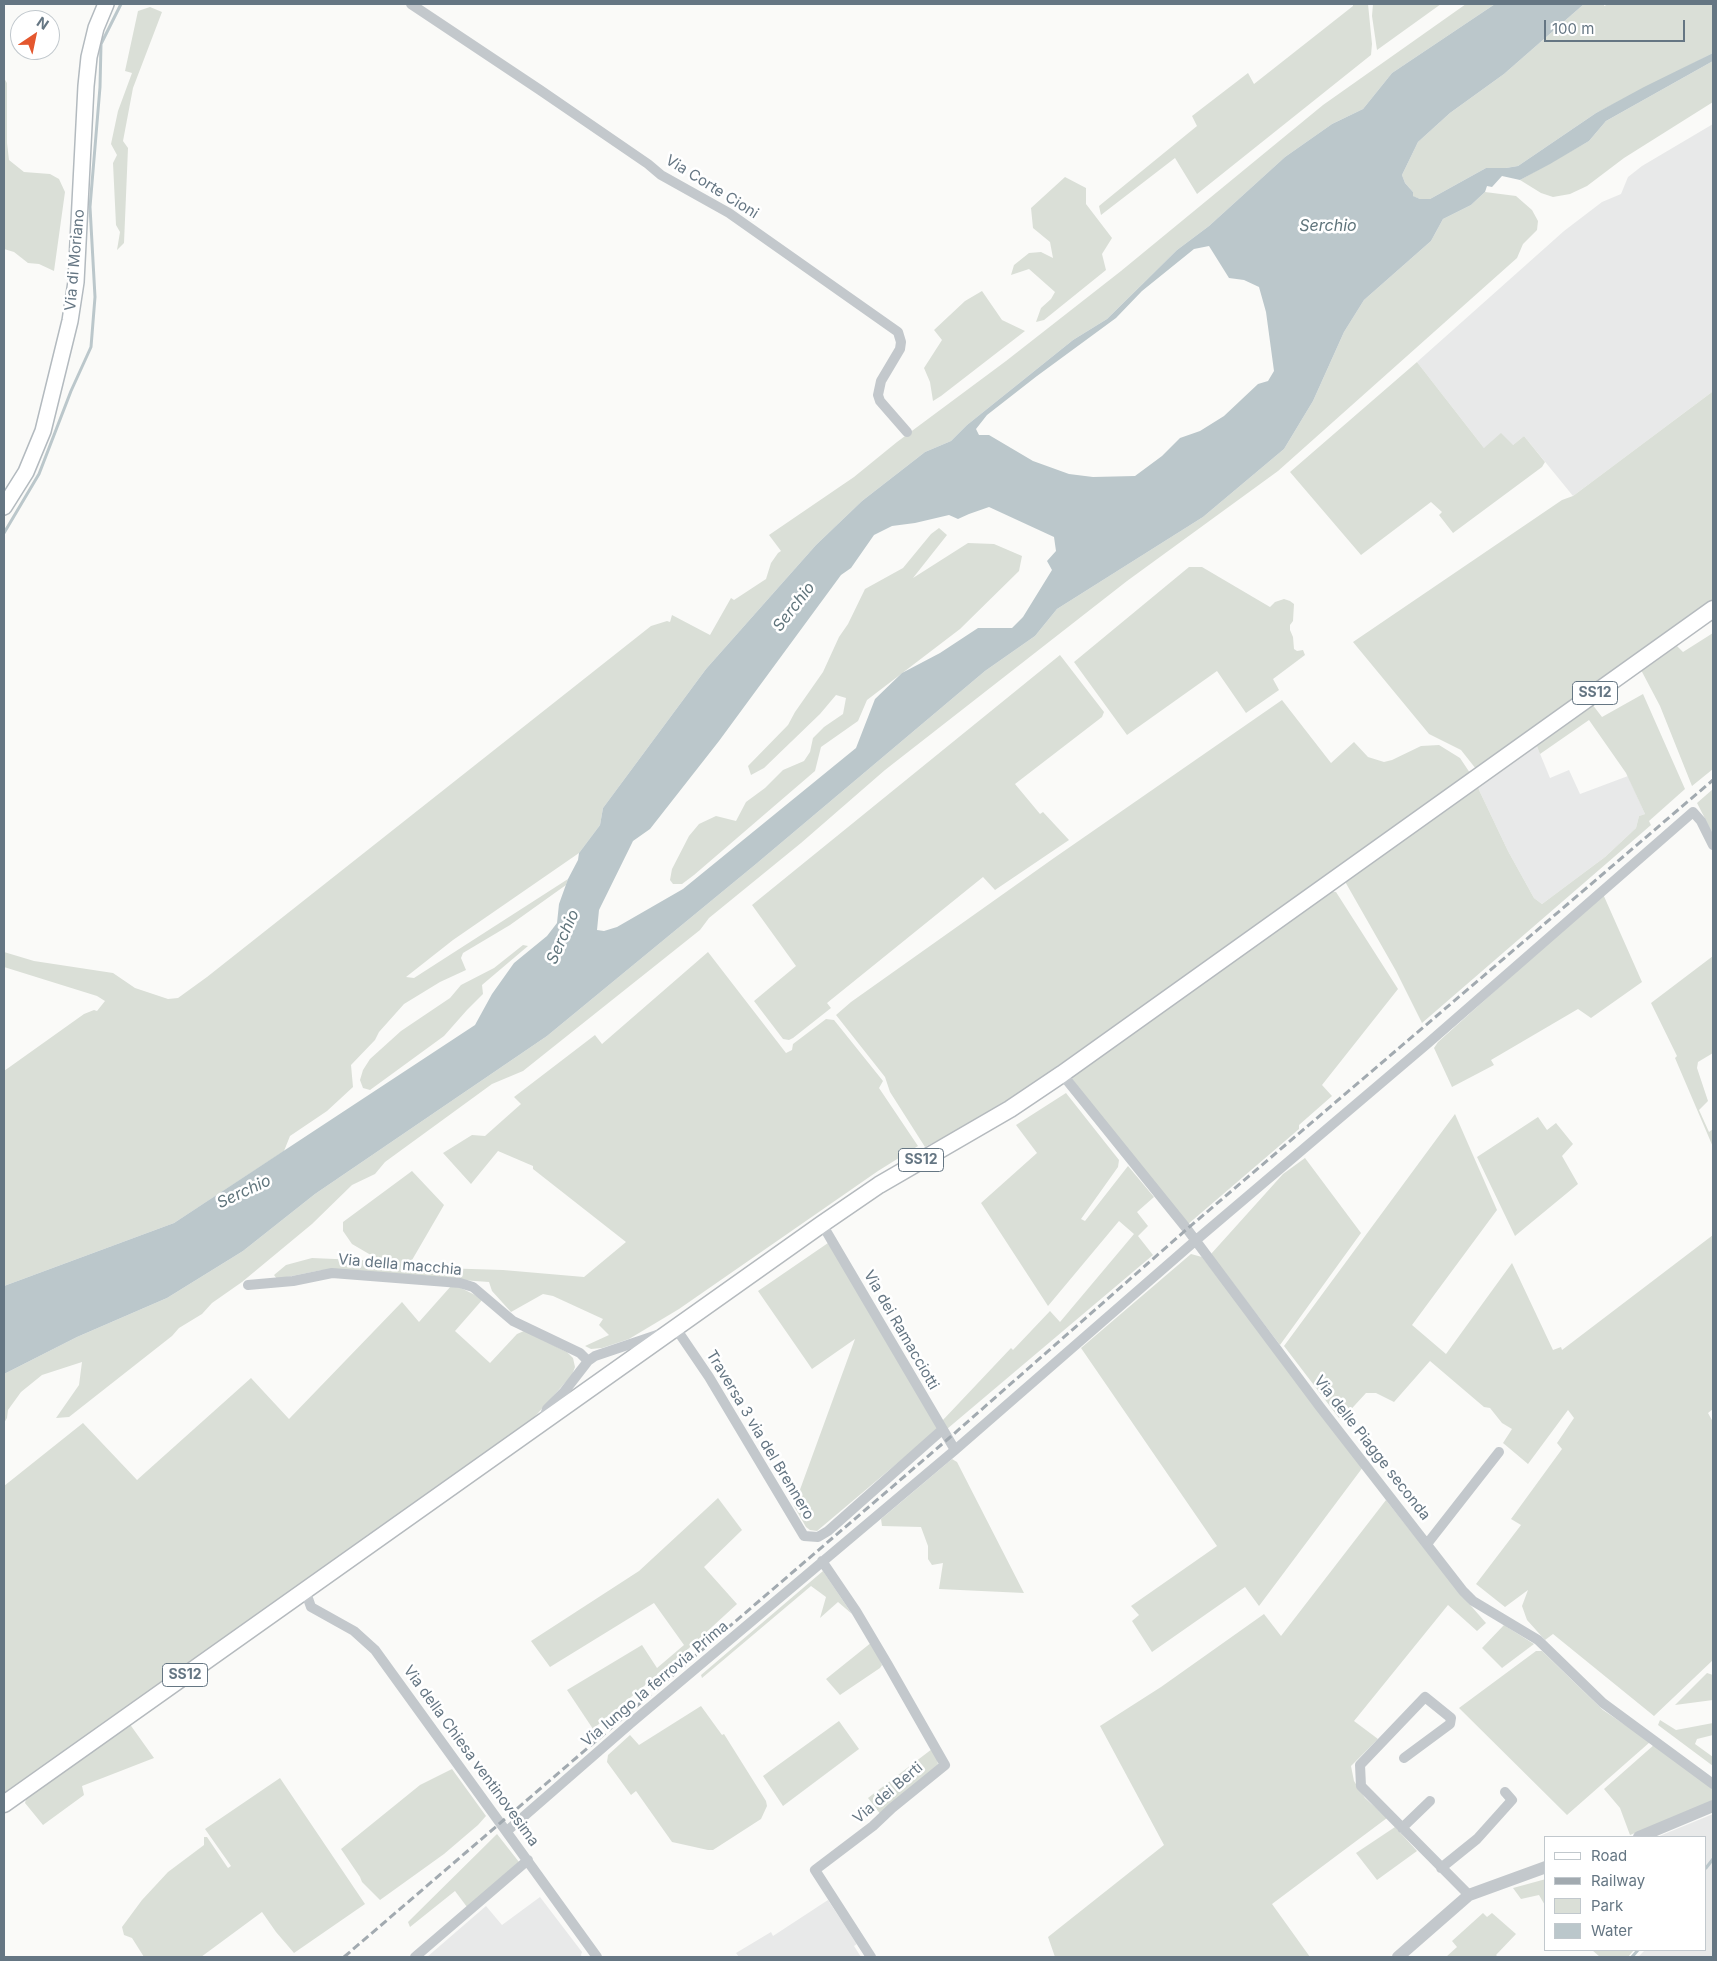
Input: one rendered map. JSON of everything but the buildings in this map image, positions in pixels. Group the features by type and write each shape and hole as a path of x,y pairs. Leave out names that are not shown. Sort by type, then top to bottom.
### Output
{"main road":[{"name":"Via di Moriano","path":"4,507 26,472 43,431 70,322 76,282 85,96 89,57 96,28 106,4"},
{"name":"SS12","path":"4,1804 543,1422 671,1329 822,1224 879,1185 1010,1109 1062,1074 1713,609"}],"street":[{"name":"Via Corte Cioni","path":"411,4 540,90 648,164 661,175 729,213 898,332 901,342 900,349 881,381 878,395 880,401 906,432"},
{"name":"Via lungo la ferrovia Prima","path":"507,1831 822,1561 955,1450 1195,1240 1426,1044 1693,812 1701,820 1713,845"},
{"name":"Via delle Piagge seconda","path":"1062,1074 1195,1240 1320,1407 1473,1601 1538,1640 1603,1703 1713,1784"},
{"name":"Via dei Ramacciotti","path":"822,1224 955,1450"},
{"name":"Via della macchia","path":"248,1285 293,1281 332,1274 460,1283 473,1286 513,1321 580,1353 588,1361"},
{"path":"543,1422 546,1409 564,1392 588,1361 595,1356 671,1329"},
{"name":"Traversa 3 via del Brennero","path":"671,1329 709,1377 804,1536 818,1537 828,1531 942,1430"},
{"path":"1427,1544 1499,1452"},
{"name":"Via dei Berti","path":"822,1561 860,1618 945,1765 892,1808 874,1826 815,1870 871,1957"},
{"name":"Via della Chiesa ventinovesima","path":"305,1590 311,1606 354,1631 375,1650 597,1957"},
{"path":"1404,1758 1450,1724 1450,1718 1428,1698 1425,1697 1360,1765 1361,1786 1469,1895"},
{"path":"1442,1868 1477,1839 1512,1800 1504,1792"},
{"path":"1402,1828 1430,1802"},
{"path":"1641,1836 1713,1806"},
{"path":"415,1957 528,1860"},
{"path":"1398,1957 1469,1895 1544,1869"}],"shaded area":[{"path":"1713,124 1713,393 1573,496 1524,436 1513,445 1484,448 1417,362 1564,231 1602,202 1621,194 1628,177 1642,166"},
{"path":"1536,744 1550,778 1569,770 1580,794 1628,776 1645,814 1639,816 1636,828 1605,857 1542,904 1534,898 1508,851 1479,790 1478,784"},
{"path":"1713,1814 1713,1957 1638,1957 1644,1951 1707,1951 1707,1836 1659,1836"},
{"path":"540,1897 582,1952 582,1957 427,1957 486,1906 502,1925"},
{"path":"828,1900 857,1944 854,1946 861,1957 739,1957 736,1953 771,1932 773,1936"}],"green space":[{"path":"1353,4 1368,4 1372,44 1371,55 1197,194 1175,158 1101,215 1099,206 1197,126 1192,116 1248,73 1254,84 1353,6"},
{"path":"1373,4 1441,4 1377,50 1372,16"},
{"path":"1466,4 1495,4 1392,73 1363,109 1332,124 1285,157 1209,226 1177,250 1107,319 1073,340 967,425 951,441 925,452 862,501 816,545 706,669 603,808 600,825 579,853 453,940 406,977 414,978 568,879 566,885 510,925 463,953 461,958 466,970 440,982 404,1004 379,1032 375,1040 351,1065 353,1087 327,1111 290,1136 284,1151 174,1223 4,1286 4,1071 84,1014 94,1010 97,1011 105,1001 97,996 4,967 4,952 34,961 113,973 135,988 168,999 178,998 651,626 667,621 670,622 672,615 710,635 731,598 734,600 766,579 771,563 781,551 769,535 854,477 897,442 1006,361 1121,271 1323,105"},
{"path":"1584,4 1604,4 1604,6 1609,4 1713,4 1713,53 1596,113 1518,166 1486,168 1430,199 1420,199 1412,196 1413,192 1405,183 1402,175 1418,142 1450,113 1504,74"},
{"path":"150,7 162,12 133,88 123,141 128,148 124,243 117,250 120,232 116,225 113,163 117,155 111,144 118,111 132,73 125,71 138,11"},
{"path":"1713,61 1713,102 1624,158 1587,186 1570,194 1553,197 1541,193 1520,180 1589,141 1606,121"},
{"path":"4,78 7,83 7,143 9,160 24,172 50,174 59,179 65,192 54,271 39,264 28,263 14,252 4,249"},
{"path":"1065,177 1086,188 1086,204 1112,238 1102,254 1106,270 1044,320 1036,322 1041,308 1051,299 1055,292 1029,269 1011,275 1014,265 1029,253 1041,252 1053,258 1050,242 1033,228 1031,208"},
{"path":"1485,192 1516,196 1532,210 1538,221 1537,230 1523,244 1517,258 1278,471 1127,581 885,770 801,843 709,918 700,930 523,1071 492,1084 385,1162 375,1174 352,1185 312,1224 242,1282 212,1303 202,1314 179,1328 172,1336 69,1417 56,1418 79,1385 82,1362 42,1375 21,1392 8,1410 4,1423 4,1374 77,1337 167,1298 243,1251 315,1194 547,1036 756,864 985,671 1035,636 1057,609 1203,517 1284,449 1313,401 1344,332 1364,300 1431,241 1443,219 1471,205"},
{"path":"982,291 1002,320 1025,331 933,401 930,382 924,368 942,340 934,330 965,301"},
{"path":"1417,362 1484,448 1501,433 1513,445 1524,436 1545,462 1542,467 1453,533 1439,515 1442,512 1431,502 1361,555 1290,472"},
{"path":"1712,392 1713,600 1476,769 1461,750 1429,734 1353,642 1562,500 1573,496"},
{"path":"939,528 947,535 913,578 968,543 994,544 1022,556 1019,571 960,629 867,700 858,721 821,747 815,771 694,875 682,884 673,884 670,880 672,869 689,836 699,824 716,816 736,821 746,802 765,788 783,770 804,761 810,752 813,738 824,727 843,714 846,698 836,695 820,714 764,768 751,775 748,766 788,725 823,672 839,637 848,624 865,589 903,568 931,534"},
{"path":"1189,567 1202,567 1270,607 1275,602 1284,599 1294,604 1293,621 1290,625 1290,630 1294,649 1297,651 1303,650 1305,655 1273,679 1279,690 1246,713 1217,671 1127,735 1074,662"},
{"path":"1713,633 1713,769 1692,786 1660,706 1641,670 1677,646 1683,652"},
{"path":"1060,655 1104,712 1102,717 1015,784 1040,814 1043,812 1069,840 995,890 983,877 827,1003 831,1008 793,1038 789,1040 783,1039 754,1001 796,966 752,905"},
{"path":"1643,694 1685,789 1649,821 1651,825 1422,1023 1396,971 1343,878 1478,784 1479,790 1508,851 1534,898 1542,904 1605,857 1636,828 1639,816 1645,814 1626,773 1589,720 1540,754 1536,744 1592,704 1602,717"},
{"path":"1282,700 1331,763 1354,742 1368,757 1384,762 1421,746 1439,745 1460,758 1470,773 997,1109 925,1147 890,1092 885,1077 836,1015 851,1002 1054,858"},
{"path":"1713,789 1713,834 1697,803"},
{"path":"1329,891 1336,892 1398,989 1322,1085 1332,1096 1299,1125 1299,1129 1187,1225 1072,1079 1073,1073"},
{"path":"1603,894 1642,982 1591,1018 1578,1009 1491,1060 1494,1065 1452,1087 1434,1048 1438,1042"},
{"path":"523,945 528,946 482,985 483,994 444,1036 370,1090 363,1088 360,1080 363,1070 370,1059 401,1031 450,998 461,985 494,968"},
{"path":"708,952 786,1053 792,1050 793,1044 826,1019 834,1020 883,1081 879,1088 918,1146 878,1171 679,1309 629,1339 602,1348 591,1349 585,1346 609,1335 599,1325 603,1319 553,1296 543,1294 511,1312 492,1291 489,1282 322,1270 277,1279 274,1275 286,1265 312,1258 381,1261 352,1244 343,1231 343,1222 412,1171 444,1205 408,1267 503,1270 584,1277 626,1242 533,1169 533,1166 498,1151 471,1184 443,1153 472,1135 485,1136 521,1104 514,1097 595,1035 602,1044"},
{"path":"1713,956 1713,1053 1698,1062 1697,1068 1708,1101 1699,1110 1709,1132 1713,1129 1713,1147 1675,1058 1677,1056 1651,1003"},
{"path":"1066,1093 1119,1160 1118,1167 1081,1219 1085,1221 1128,1166 1154,1197 1137,1212 1148,1226 1138,1236 1153,1255 947,1429 942,1421 1011,1348 1013,1350 1050,1311 1060,1322 1134,1234 1119,1221 1048,1306 981,1203 1037,1153 1016,1125"},
{"path":"1455,1114 1497,1210 1412,1325 1446,1354 1512,1263 1553,1350 1561,1347 1562,1350 1713,1235 1713,1409 1708,1413 1713,1422 1713,1660 1654,1716 1553,1634 1545,1640 1527,1620 1522,1606 1528,1590 1505,1607 1476,1584 1521,1525 1511,1519 1562,1449 1557,1443 1574,1418 1568,1410 1528,1464 1503,1443 1512,1429 1502,1423 1490,1408 1484,1407 1430,1361 1394,1402 1376,1393 1366,1393 1344,1417 1339,1418 1284,1346"},
{"path":"1538,1117 1547,1130 1556,1123 1573,1144 1562,1156 1578,1184 1515,1236 1477,1157"},
{"path":"1305,1158 1361,1233 1280,1345 1211,1254 1283,1174"},
{"path":"828,1243 939,1428 817,1531 806,1527 794,1506 855,1339 812,1369 758,1291"},
{"path":"1191,1254 1202,1257 1363,1467 1259,1606 1245,1587 1152,1652 1132,1621 1139,1615 1131,1606 1217,1546 1081,1348"},
{"path":"451,1286 461,1288 483,1299 455,1331 490,1363 517,1334 524,1331 567,1352 573,1358 575,1367 572,1375 530,1422 4,1796 4,1486 83,1423 137,1480 251,1378 289,1419 402,1302 419,1322"},
{"path":"952,1459 957,1462 1024,1593 939,1589 943,1563 932,1565 928,1559 928,1546 921,1527 882,1526 881,1519"},
{"path":"718,1498 742,1530 704,1567 737,1604 688,1649 593,1729 567,1690 642,1645 657,1668 684,1645 654,1603 550,1667 531,1641 639,1571"},
{"path":"1386,1500 1458,1591 1486,1623 1477,1631 1448,1605 1354,1721 1378,1739 1351,1766 1354,1781 1365,1798 1387,1818 1272,1904 1310,1957 1055,1957 1048,1937 1164,1845 1100,1726 1161,1687 1264,1614 1281,1636"},
{"path":"823,1571 852,1614 838,1602 820,1618 826,1597 811,1586 702,1678 701,1675"},
{"path":"1504,1625 1534,1644 1502,1668 1482,1648"},
{"path":"872,1642 882,1665 840,1695 826,1679"},
{"path":"1536,1651 1542,1651 1603,1710 1650,1742 1567,1815 1459,1708"},
{"path":"1707,1673 1713,1675 1713,1700 1675,1705"},
{"path":"701,1706 722,1735 724,1734 766,1801 767,1806 761,1819 713,1850 672,1842 636,1791 631,1795 607,1762 608,1755 630,1735 639,1745"},
{"path":"1660,1720 1676,1730 1713,1723 1713,1735 1697,1739 1695,1744 1713,1757 1713,1766 1658,1725"},
{"path":"839,1721 859,1749 783,1806 763,1776"},
{"path":"129,1723 154,1758 82,1786 84,1795 43,1825 25,1803 26,1799"},
{"path":"1655,1744 1713,1785 1713,1803 1630,1835 1620,1808 1604,1789"},
{"path":"932,1749 937,1757 938,1765 881,1815 868,1798"},
{"path":"452,1769 486,1816 444,1854 380,1900 362,1882 341,1849 420,1785"},
{"path":"280,1778 365,1904 294,1953 262,1912 201,1957 144,1957 132,1938 124,1935 122,1927 142,1900 168,1872 204,1845 204,1837 207,1837 228,1868 231,1866 205,1829"},
{"path":"1395,1827 1417,1851 1377,1880 1356,1853"},
{"path":"497,1834 519,1862 467,1907 455,1891 410,1927 408,1922"},
{"path":"1544,1880 1544,1904 1539,1895 1521,1899 1513,1888"},
{"path":"1483,1913 1487,1917 1492,1913 1516,1934 1496,1955 1498,1957 1446,1957 1457,1947 1452,1941"},
{"path":"1593,1951 1633,1951 1628,1957 1600,1957"}],"water":[{"name":"Serchio","path":"1495,4 1584,4 1504,74 1450,113 1418,142 1402,175 1405,183 1413,192 1413,196 1420,199 1430,199 1486,168 1518,166 1596,113 1713,53 1713,61 1606,121 1589,141 1520,180 1502,176 1492,187 1487,186 1485,192 1471,205 1443,219 1431,241 1364,300 1344,332 1313,401 1284,449 1203,517 1057,609 1035,636 985,671 756,864 547,1036 315,1194 243,1251 167,1298 77,1337 4,1374 4,1286 174,1223 475,1025 492,994 514,963 547,936 557,923 559,904 568,879 578,860 579,853 600,825 603,808 706,669 816,545 862,501 925,452 951,441 967,425 1073,340 1107,319 1177,250 1209,226 1285,157 1332,124 1363,109 1392,73","holes":["1209,246 1229,278 1244,280 1259,287 1266,312 1274,371 1268,381 1258,384 1224,416 1200,431 1180,438 1162,456 1135,476 1093,477 1069,474 1033,461 989,435 979,435 976,429 987,415 1116,318 1142,291 1194,249","989,507 1054,537 1056,551 1047,561 1052,570 1023,617 1012,628 978,628 940,653 902,673 875,699 856,748 683,889 617,927 604,931 597,930 599,910 633,841 650,829 719,741 841,575 851,568 874,535 892,526 949,515 958,519"]}],"waterway":[{"path":"4,533 39,474 71,391 91,347 95,297 90,207 100,87 101,44 121,4"},
{"path":"1707,1867 1713,1859"},
{"path":"1632,1957 1637,1951"}],"railway":[{"path":"344,1957 948,1439 1187,1229 1713,780"}]}
